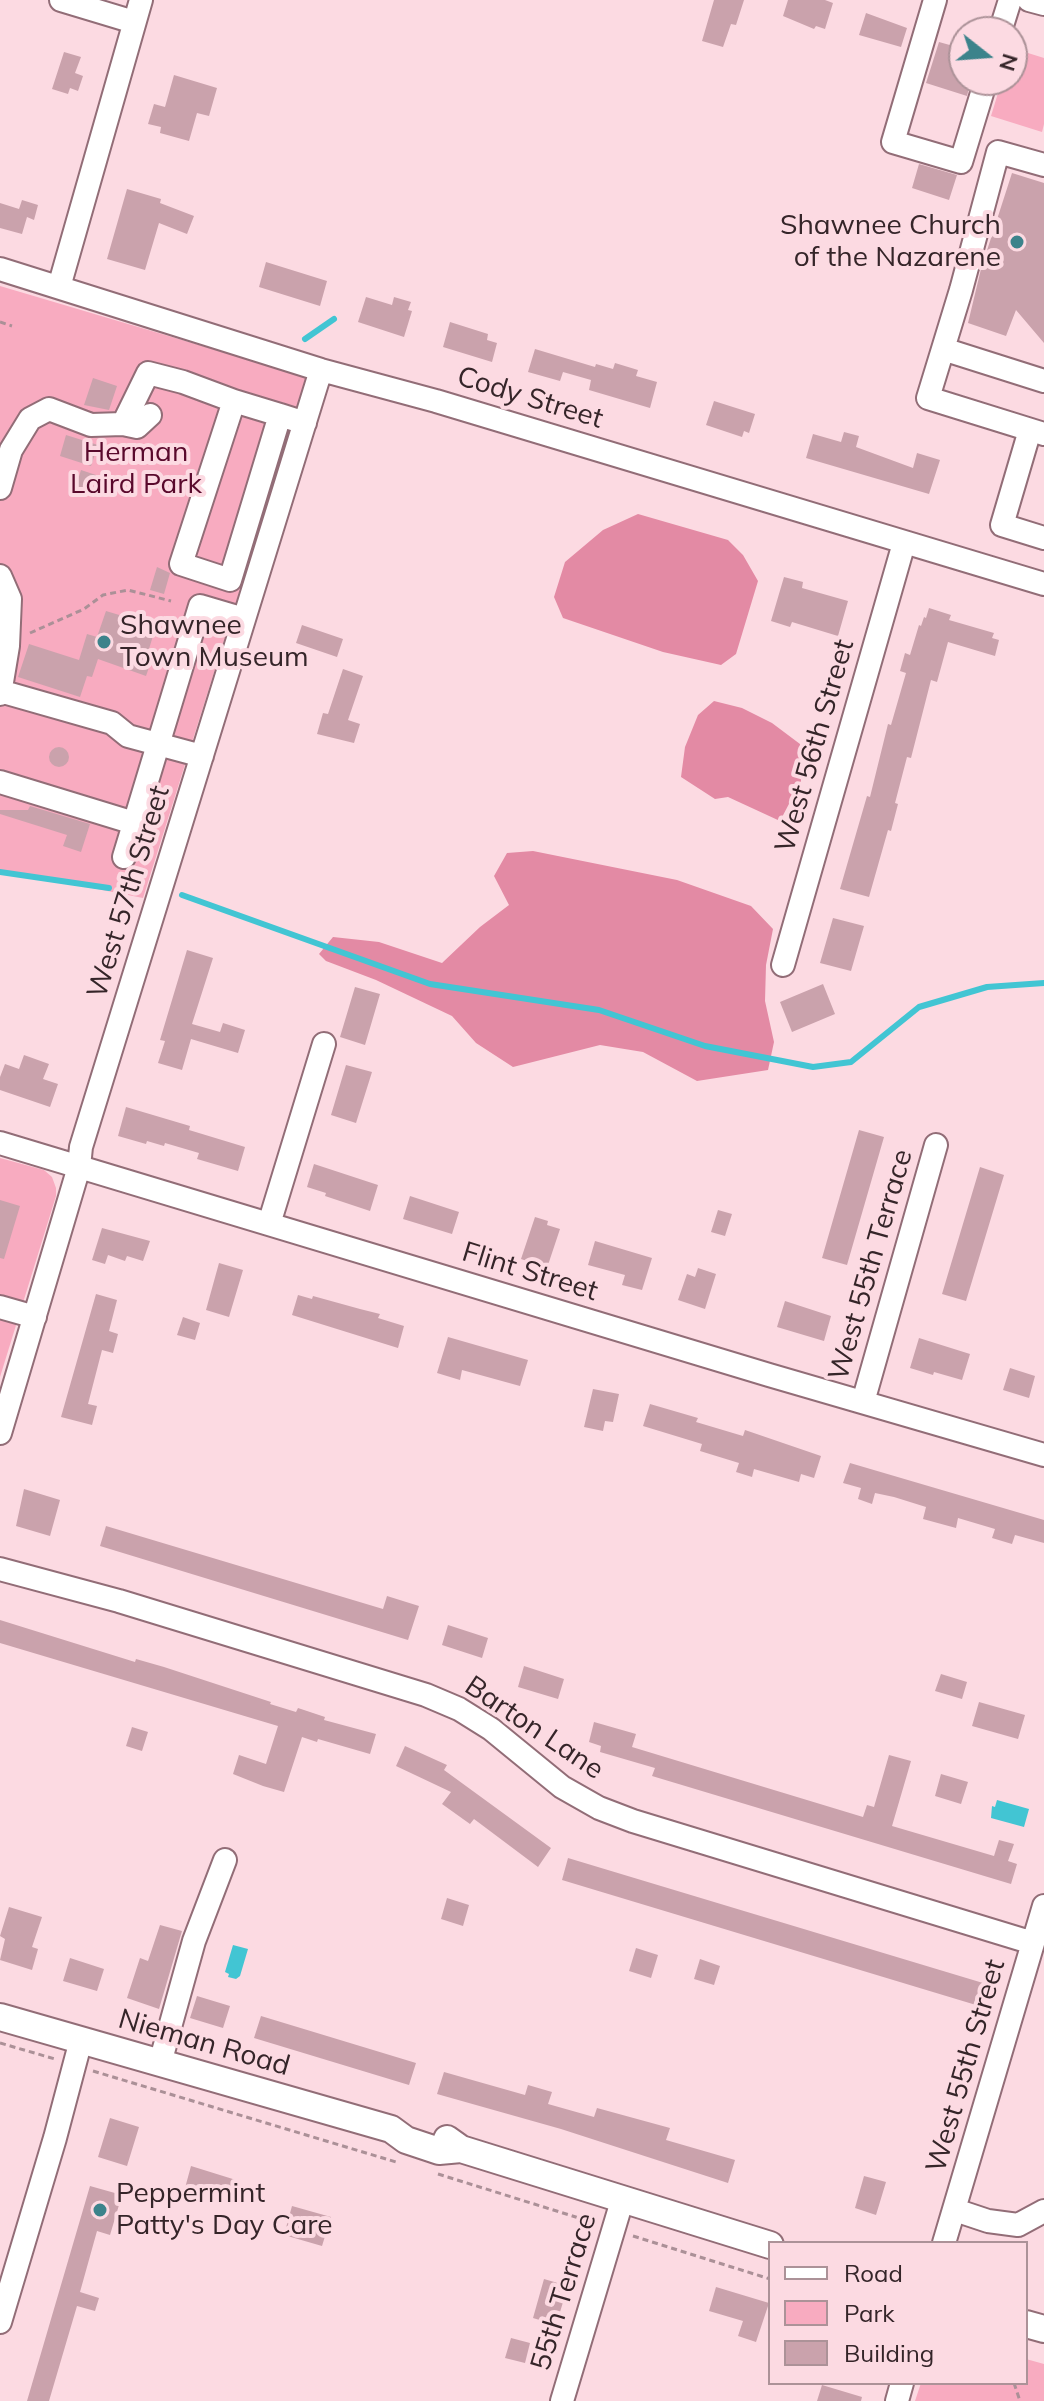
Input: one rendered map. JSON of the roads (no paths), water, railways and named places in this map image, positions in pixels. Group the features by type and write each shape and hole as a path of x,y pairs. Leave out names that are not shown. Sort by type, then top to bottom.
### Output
{"main road":[{"name":"Nieman Road","path":"0,2017 391,2129 406,2140 439,2151 461,2149 768,2244"}],"street":[{"path":"59,287 138,11 61,0"},
{"path":"935,0 893,142 961,162 981,96"},
{"path":"1029,0 1044,4"},
{"path":"1044,165 998,152 928,398 1037,432 1002,525 1044,538"},
{"name":"Cody Street","path":"0,269 321,370 436,401 904,543 1043,579"},
{"path":"943,349 1044,381"},
{"name":"West 57th Street","path":"0,1431 79,1167 81,1147 321,370"},
{"path":"123,424 148,373 305,423"},
{"path":"234,401 181,564 230,580 280,415"},
{"path":"0,488 11,450 30,419 49,409 91,425 137,427 150,415"},
{"name":"West 56th Street","path":"783,965 904,543"},
{"path":"0,576 10,599 8,642 0,692 112,723 128,736 202,756"},
{"path":"124,857 200,606 244,619"},
{"path":"0,782 134,823"},
{"path":"269,1224 324,1044"},
{"name":"Flint Street","path":"0,1143 1044,1455"},
{"name":"West 55th Terrace","path":"863,1402 936,1145"},
{"path":"0,1307 35,1317"},
{"name":"Barton Lane","path":"0,1569 119,1601 426,1695 459,1709 491,1729 562,1787 599,1808 1033,1943"},
{"path":"160,2063 194,1941 225,1860"},
{"name":"West 55th Street","path":"945,2241 1044,1906"},
{"path":"0,2322 81,2040"},
{"name":"55th Terrace","path":"562,2401 622,2201"},
{"path":"955,2210 988,2221 1018,2225 1044,2211"}],"water":[{"path":"997,1800 1029,1809 1024,1827 991,1818 992,1806 995,1807"},
{"path":"233,1945 248,1949 240,1976 236,1979 228,1977 229,1974 225,1972"}],"waterway":[{"path":"305,339 334,319"},
{"path":"0,872 109,888"},
{"path":"182,895 430,984 599,1010 705,1046 813,1067 851,1062 919,1007 987,987 1044,983"}],"place":[{"name":"Shawnee Church of the Nazarene","path":"1017,242"},
{"name":"Shawnee Town Museum","path":"104,642"},
{"name":"Peppermint Patty's Day Care","path":"100,2210"}],"park label":[{"name":"Herman Laird Park","path":"136,469"}]}
